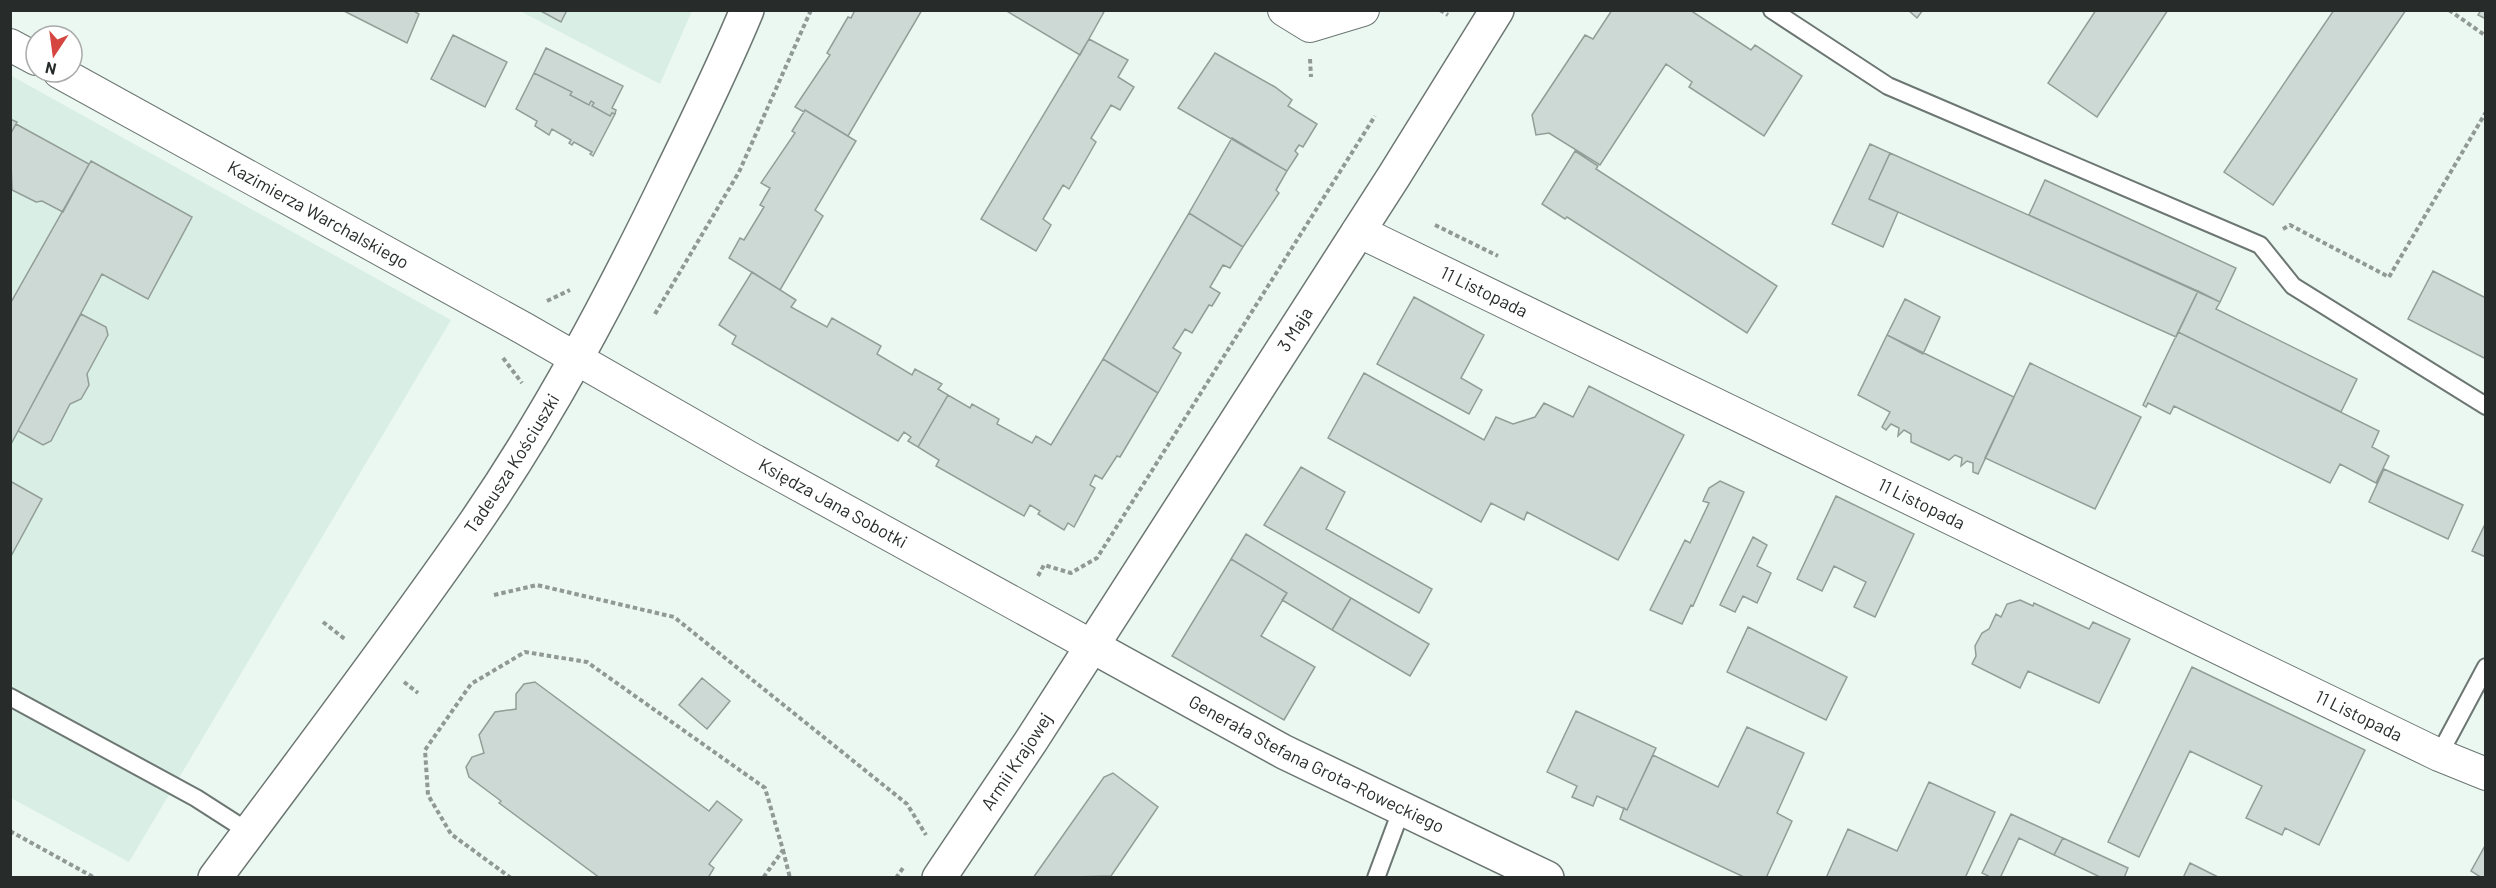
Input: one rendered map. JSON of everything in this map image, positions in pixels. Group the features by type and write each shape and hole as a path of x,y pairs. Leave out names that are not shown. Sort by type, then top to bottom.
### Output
{"main road":[{"name":"Tadeusza Kościuszki","path":"215,878 373,669 471,529 577,359 614,292 729,53 747,10"},
{"name":"3 Maja","path":"1090,645 1358,231 1497,10"},
{"name":"Generała Stefana Grota-Roweckiego","path":"1090,645 1284,752 1547,878"},
{"name":"Armii Krajowej","path":"939,878 1031,741 1090,645"}],"street":[{"path":"1284,10 1310,26 1363,10"},
{"path":"10,45 24,53"},
{"name":"Kazimierza Warchalskiego","path":"81,84 577,359"},
{"name":"11 Listopada","path":"1358,231 2439,755 2486,774"},
{"name":"Księdza Jana Sobotki","path":"577,359 748,457 1090,645"}],"lane":[{"path":"1772,10 1888,86 2260,245 2293,286 2486,406"},
{"path":"2439,755 2486,667"},
{"path":"10,697 196,798 249,832"},
{"path":"1376,878 1402,808"}],"path":[{"path":"655,314 739,172 811,10"},
{"path":"1440,10 1448,15"},
{"path":"2449,10 2486,36"},
{"path":"2260,245 2290,225 2389,277 2486,112"},
{"path":"1019,607 1044,565 1071,573 1096,558 1375,116"},
{"path":"494,595 537,585 674,617 907,804 926,835"},
{"path":"323,622 354,646"},
{"path":"511,878 451,834 428,795 425,750 471,684 525,652 587,662 765,788 790,878"},
{"path":"10,831 95,878"},
{"path":"763,878 783,850"}],"shaded area":[{"path":"520,11 692,11 660,84"},
{"path":"10,75 451,320 129,862 11,798"}],"building":[{"path":"342,10 412,10 419,14 407,43"},
{"path":"539,10 567,10 561,22"},
{"path":"855,10 922,10 848,136 805,110 804,112 795,107 830,55 827,53 848,17 851,18"},
{"path":"1005,10 1105,10 1080,55"},
{"path":"1612,10 1690,10 1751,50 1755,45 1802,76 1764,136 1689,87 1692,82 1666,64 1600,165 1549,133 1536,135 1532,115 1585,35 1593,39"},
{"path":"1908,10 1923,10 1917,18"},
{"path":"2096,10 2168,10 2097,117 2048,83"},
{"path":"2334,10 2406,10 2273,205 2224,172"},
{"path":"2481,10 2486,10 2486,19 2478,15"},
{"path":"453,35 507,62 485,107 431,79"},
{"path":"1089,39 1128,60 1118,77 1134,87 1120,110 1111,105 1091,138 1096,142 1069,189 1063,185 1043,219 1051,225 1036,251 981,219"},
{"path":"546,48 623,86 612,108 616,110 615,114 612,113 610,116 592,106 594,103 591,101 589,105 570,95 572,92 534,73"},
{"path":"1215,53 1275,87 1292,100 1288,106 1317,124 1303,147 1299,145 1295,151 1298,154 1287,171 1178,108"},
{"path":"534,73 572,92 570,95 589,105 591,101 594,103 592,106 610,116 612,113 615,114 593,156 590,154 592,152 574,142 572,145 569,143 571,140 552,129 549,135 535,126 537,121 516,109"},
{"path":"805,110 856,141 815,210 823,216 780,290 729,258 740,238 744,240 764,207 760,205 770,188 761,183 795,133 792,131"},
{"path":"10,119 17,122 10,135"},
{"path":"16,124 89,164 63,212 12,190 10,135"},
{"path":"1232,138 1287,171 1276,190 1279,193 1243,247 1189,213"},
{"path":"1870,144 1890,153 1869,199 1898,212 1883,247 1832,224"},
{"path":"1575,151 1598,166 1596,169 1777,286 1747,333 1567,217 1565,219 1542,204"},
{"path":"1890,153 2198,291 2176,337 1869,199"},
{"path":"91,161 192,217 148,299 102,274 10,446 10,304"},
{"path":"2045,180 2236,268 2220,302 2029,215"},
{"path":"1189,213 1243,247 1230,268 1223,265 1210,287 1220,293 1212,306 1209,305 1192,333 1185,329 1173,348 1181,353 1158,393 1103,359"},
{"path":"2433,271 2486,298 2486,359 2408,319"},
{"path":"752,272 796,300 791,307 827,327 832,318 881,346 877,354 912,375 915,369 942,384 938,389 948,395 918,447 908,441 911,437 904,432 898,441 732,344 736,336 719,325"},
{"path":"2198,291 2220,302 2216,309 2357,379 2341,412 2178,332"},
{"path":"1414,297 1484,335 1461,378 1482,390 1469,414 1377,364"},
{"path":"1905,299 1940,317 1923,354 1887,335"},
{"path":"81,314 106,327 108,335 87,374 89,385 81,399 70,404 51,441 43,445 18,431"},
{"path":"2178,332 2379,431 2372,447 2389,456 2376,483 2340,464 2330,483 2174,406 2170,414 2148,403 2146,407 2143,405"},
{"path":"1887,335 2014,397 1978,474 1973,472 1973,463 1967,461 1961,466 1962,458 1955,455 1949,460 1911,442 1911,434 1904,430 1898,436 1899,428 1891,424 1886,430 1882,427 1890,412 1858,395"},
{"path":"1103,359 1158,393 1120,457 1117,456 1102,479 1095,475 1090,485 1095,488 1074,527 1068,523 1064,530 1038,514 1040,511 1030,505 1024,516 936,466 939,460 918,447 948,395 970,408 972,404 999,419 997,424 1032,443 1036,436 1051,445"},
{"path":"2030,363 2141,417 2095,509 1985,458"},
{"path":"1364,373 1484,440 1496,417 1513,424 1535,417 1544,403 1573,417 1589,386 1684,435 1618,560 1527,512 1524,520 1491,503 1481,522 1328,438"},
{"path":"1301,467 1345,492 1326,529 1432,589 1419,613 1264,525"},
{"path":"2384,469 2463,505 2448,539 2369,502"},
{"path":"10,481 42,499 10,558"},
{"path":"1720,481 1744,492 1693,606 1691,605 1682,624 1650,610 1685,540 1690,543 1709,503 1703,501 1709,488"},
{"path":"1836,496 1914,534 1875,617 1854,607 1866,582 1834,566 1822,591 1797,579"},
{"path":"2486,522 2486,557 2472,551"},
{"path":"1246,534 1351,598 1332,630 1282,600 1287,593 1231,559"},
{"path":"1753,537 1767,545 1757,566 1771,573 1757,603 1743,596 1735,612 1720,605"},
{"path":"1231,559 1287,593 1261,636 1315,667 1284,720 1172,656"},
{"path":"1351,598 1429,644 1410,676 1332,630"},
{"path":"2020,600 2033,606 2034,603 2089,629 2093,622 2130,639 2099,703 2028,671 2020,688 1972,664 1976,656 1975,646 1982,633 1989,629 1996,614 2001,617 2007,604"},
{"path":"1748,627 1847,677 1826,720 1727,672"},
{"path":"2192,667 2365,750 2319,845 2285,828 2282,835 2246,818 2262,786 2190,751 2139,857 2108,842"},
{"path":"702,678 730,701 707,729 679,705"},
{"path":"535,682 709,811 717,801 742,820 709,864 714,868 708,878 600,878 499,803 501,801 469,777 466,767 472,757 484,753 479,735 495,712 516,709 516,694 524,684"},
{"path":"1576,711 1656,748 1627,810 1597,796 1593,806 1572,797 1577,786 1547,772"},
{"path":"1747,727 1804,753 1777,813 1792,821 1766,878 1746,878 1620,819 1624,808 1627,810 1653,755 1718,787"},
{"path":"1113,773 1158,807 1111,876 1033,878 1104,777"},
{"path":"1929,782 1995,812 1965,878 1826,878 1848,829 1897,851"},
{"path":"2011,814 2063,838 2054,855 2019,838 2000,878 1992,878 1982,873"},
{"path":"2063,838 2128,868 2124,878 2102,878 2054,855"},
{"path":"2486,844 2486,878 2482,878 2471,871"},
{"path":"2190,863 2220,878 2183,878"}]}
